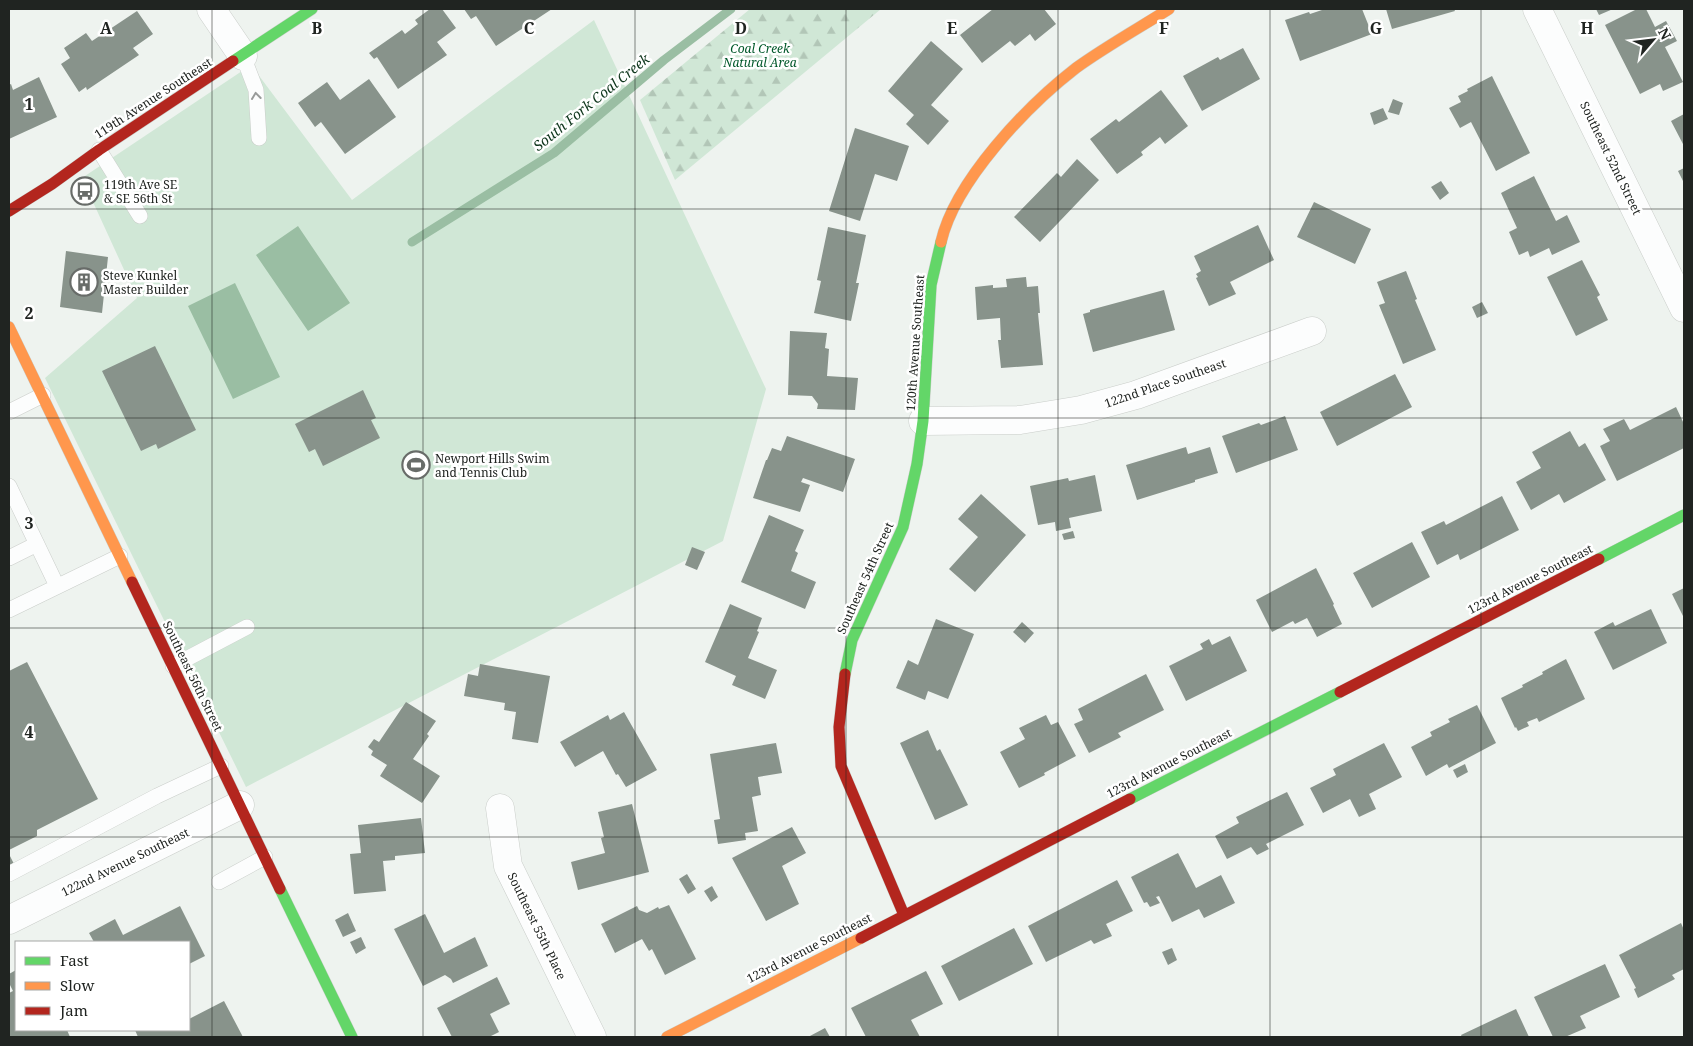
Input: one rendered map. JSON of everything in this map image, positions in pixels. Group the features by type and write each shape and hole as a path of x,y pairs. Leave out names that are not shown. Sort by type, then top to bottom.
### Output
{"street":[{"path":"211,9 243,56"},
{"name":"119th Avenue Southeast","path":"9,211 312,9"},
{"name":"120th Avenue Southeast","path":"923,421 931,285 942,237 956,201 984,161 1029,109 1077,68 1169,9"},
{"name":"Southeast 52nd Street","path":"1537,9 1684,308"},
{"name":"Southeast 56th Street","path":"9,327 352,1037"},
{"name":"122nd Place Southeast","path":"923,421 1020,420 1082,410 1136,395 1312,331"},
{"name":"Southeast 54th Street","path":"904,915 841,766 838,727 843,683 852,640 903,527 917,464 923,421"},
{"name":"123rd Avenue Southeast","path":"667,1037 1684,515"},
{"name":"122nd Avenue Southeast","path":"9,920 240,805"},
{"name":"Southeast 55th Place","path":"500,808 508,866 592,1037"}],"lane":[{"path":"243,56 256,90 259,138"},
{"path":"99,150 140,216"},
{"path":"9,412 43,395"},
{"path":"9,486 57,586"},
{"path":"9,558 37,544"},
{"path":"9,610 120,556"},
{"path":"173,666 247,627"},
{"path":"9,874 157,796 221,766"},
{"path":"219,882 265,857"}],"green space":[{"name":"Coal Creek Natural Area","path":"750,9 881,9 675,180 640,100"},
{"name":"Newport Hills Swim and Tennis Club","path":"594,20 766,389 723,541 246,787 45,378 137,298 82,178 251,65 352,200"}],"shaded area":[{"path":"298,226 350,303 308,331 256,255"},
{"path":"235,283 280,377 233,399 188,306"}],"building":[{"path":"430,9 442,9 456,28 437,42 447,55 398,89 377,57 374,59 369,53 402,30 405,34 418,24 415,20"},
{"path":"464,9 552,9 496,46 476,16 471,19"},
{"path":"993,9 1044,9 1056,24 1035,41 1030,34 1015,46 1010,41 982,63 960,35"},
{"path":"1325,9 1362,9 1372,34 1300,61 1285,20"},
{"path":"1386,9 1454,9 1455,11 1392,29"},
{"path":"1596,9 1613,9 1599,15"},
{"path":"1637,9 1646,9 1655,27 1666,21 1677,41 1665,47 1683,82 1663,91 1660,84 1640,94 1605,25"},
{"path":"137,11 153,34 133,48 139,55 87,90 86,87 79,92 61,64 70,58 64,48 86,33 92,41"},
{"path":"931,41 963,69 931,105 949,121 928,145 906,124 914,115 888,91"},
{"path":"1243,48 1260,79 1202,111 1183,76 1218,57 1220,60"},
{"path":"1492,76 1530,153 1496,171 1471,122 1460,128 1449,108 1461,102 1458,96 1468,91 1467,89"},
{"path":"39,77 57,117 9,139 9,85 11,84 13,90"},
{"path":"369,79 396,117 345,154 321,122 315,127 298,103 327,82 340,100"},
{"path":"1161,90 1188,126 1165,144 1160,137 1141,152 1143,155 1117,174 1090,139 1116,119 1119,122"},
{"path":"1393,99 1403,103 1399,115 1388,112"},
{"path":"1383,108 1388,119 1374,125 1370,113"},
{"path":"1684,114 1684,146 1671,121"},
{"path":"855,128 909,146 897,181 875,174 860,221 829,211"},
{"path":"1077,159 1099,180 1040,242 1014,217 1057,173 1061,177"},
{"path":"1684,168 1684,183 1678,171"},
{"path":"1534,176 1556,221 1567,215 1580,242 1552,255 1549,248 1530,257 1528,251 1519,255 1509,232 1517,228 1501,193"},
{"path":"1441,181 1449,193 1440,200 1431,187"},
{"path":"1314,202 1371,229 1355,264 1297,237"},
{"path":"1258,225 1274,260 1230,282 1236,294 1209,306 1196,278 1198,277 1196,274 1201,271 1194,256"},
{"path":"828,227 866,235 856,283 859,283 851,321 814,313 821,281 817,280"},
{"name":"Steve Kunkel Master Builder","path":"66,251 108,257 102,313 60,307"},
{"path":"1582,260 1600,295 1597,297 1608,320 1576,336 1547,277"},
{"path":"1406,271 1417,299 1415,300 1436,350 1403,364 1379,305 1385,303 1377,282"},
{"path":"1026,277 1027,287 1038,286 1040,313 1038,313 1043,365 1001,368 998,340 1001,340 1000,318 977,320 975,287 993,285 993,288 1007,287 1006,279"},
{"path":"1164,290 1175,330 1093,352 1083,314 1090,312 1090,310"},
{"path":"1482,302 1488,313 1477,318 1472,307"},
{"path":"790,331 827,333 825,348 829,349 827,376 858,378 855,410 817,409 818,404 812,396 788,395"},
{"path":"155,346 196,430 158,449 156,444 141,451 102,371"},
{"path":"1395,374 1412,407 1337,446 1320,412"},
{"path":"363,390 376,418 371,420 380,438 323,466 315,449 309,452 295,424"},
{"path":"1676,407 1684,424 1684,448 1617,481 1600,446 1610,441 1603,429 1624,419 1630,430"},
{"path":"1285,416 1298,450 1236,473 1222,436"},
{"path":"1570,431 1579,447 1585,443 1606,480 1564,503 1559,494 1531,510 1516,482 1541,468 1532,452"},
{"path":"787,436 855,459 843,492 803,478 801,482 810,485 800,512 753,498 772,448 781,451"},
{"path":"1186,447 1188,454 1210,447 1218,473 1137,500 1126,465"},
{"path":"1095,475 1102,511 1069,518 1071,528 1056,531 1055,522 1038,525 1030,486 1068,478 1069,481"},
{"path":"981,494 1026,535 975,592 949,569 978,537 958,519"},
{"path":"1502,496 1519,530 1460,560 1458,554 1437,565 1421,532 1444,521 1446,525"},
{"path":"769,515 804,530 795,551 798,553 791,571 816,582 805,609 741,582"},
{"path":"1073,531 1075,538 1064,540 1062,534"},
{"path":"1412,542 1430,577 1372,608 1353,573"},
{"path":"692,547 705,552 697,570 685,565"},
{"path":"1316,568 1342,624 1317,637 1307,618 1295,624 1293,621 1272,632 1256,600"},
{"path":"1684,588 1684,618 1672,594"},
{"path":"730,604 762,618 757,631 759,632 748,658 777,670 765,699 732,685 736,676 705,662"},
{"path":"1651,609 1667,643 1613,670 1594,632 1613,622 1615,626"},
{"path":"936,619 974,634 948,699 928,691 925,700 896,688 908,660 918,665"},
{"path":"1022,622 1034,633 1025,643 1013,632"},
{"path":"1230,636 1247,671 1186,701 1169,666 1203,649 1200,644 1209,639 1212,645"},
{"path":"1566,659 1585,699 1539,722 1537,718 1527,722 1529,726 1518,731 1501,698 1523,687 1522,685"},
{"path":"27,662 98,799 37,830 37,836 9,850 9,671"},
{"path":"480,664 550,676 538,743 512,739 516,712 504,710 505,703 464,696 468,674 478,676"},
{"path":"1146,674 1164,710 1118,733 1121,737 1089,753 1074,724 1083,720 1078,709"},
{"path":"406,702 436,721 427,734 429,736 413,759 440,776 422,803 380,776 387,765 371,755 373,751 368,747 374,739 379,742"},
{"path":"1477,705 1496,743 1449,768 1447,764 1426,776 1411,747 1432,736 1430,732 1450,722 1448,719"},
{"path":"624,712 657,770 626,787 618,774 616,775 603,751 575,767 560,742 608,715 610,720"},
{"path":"1046,715 1051,725 1058,722 1076,756 1019,788 1000,752 1025,739 1019,728"},
{"path":"928,730 937,751 940,749 968,805 935,820 900,743"},
{"path":"776,743 782,773 758,777 761,795 752,797 758,831 745,833 746,840 718,844 714,820 720,819 710,754"},
{"path":"1384,743 1402,777 1369,794 1376,809 1359,817 1350,799 1323,813 1310,788 1336,775 1333,769"},
{"path":"1465,764 1468,772 1457,778 1453,770"},
{"path":"1287,792 1304,825 1266,844 1269,849 1257,855 1251,847 1227,859 1215,836 1239,823 1236,817"},
{"path":"632,804 649,872 578,890 571,862 605,853 601,838 604,837 598,812"},
{"path":"421,818 425,853 395,856 395,860 383,861 386,891 354,894 350,854 361,853 358,825"},
{"path":"792,827 806,853 782,866 799,904 766,921 732,858"},
{"path":"1178,853 1196,888 1221,875 1235,903 1204,918 1199,909 1172,922 1159,896 1156,897 1160,903 1150,907 1147,902 1144,903 1131,877"},
{"path":"9,854 14,864 9,867"},
{"path":"687,874 696,889 688,894 679,879"},
{"path":"1117,880 1133,911 1106,924 1112,936 1094,944 1091,940 1046,962 1028,926"},
{"path":"712,886 718,897 711,902 704,891"},
{"path":"669,905 696,959 665,975 652,949 649,951 642,939 615,953 601,924 637,906 639,910 647,913 658,907 659,909"},
{"path":"180,906 205,956 190,964 190,941 93,941 89,933 115,919 123,935"},
{"path":"348,913 356,931 343,937 335,920"},
{"path":"425,914 444,953 475,937 488,966 453,983 445,975 423,986 394,929"},
{"path":"1681,923 1684,930 1684,969 1672,975 1675,979 1638,998 1634,989 1636,988 1619,955"},
{"path":"1014,928 1033,964 959,1001 941,966"},
{"path":"361,937 366,948 356,954 350,942"},
{"path":"1172,948 1177,960 1168,965 1162,952"},
{"path":"1605,964 1620,997 1580,1016 1586,1028 1565,1037 1553,1037 1534,997"},
{"path":"15,971 15,1031 67,1031 70,1037 9,1037 9,993 13,991 9,983 9,974"},
{"path":"926,971 943,1004 911,1020 920,1037 866,1037 851,1008"},
{"path":"497,977 510,1004 490,1014 499,1032 491,1037 452,1037 437,1008"},
{"path":"224,1001 243,1037 138,1037 135,1031 190,1031 190,1018"},
{"path":"1516,1009 1529,1037 1462,1037 1461,1035"},
{"path":"825,1028 830,1037 808,1037"}],"waterway":[{"name":"South Fork Coal Creek","path":"412,242 554,153 664,60 731,9"}],"traffic: fast":[{"path":"233,61 312,9"},
{"path":"845,674 852,640 903,527 917,464 923,421 931,285 941,242"},
{"path":"1599,559 1684,515"},
{"path":"1130,799 1340,692"},
{"path":"280,889 352,1037"}],"traffic: slow":[{"path":"941,242 961,194 995,146 1015,124 1076,68 1169,9"},
{"path":"9,327 132,582"},
{"path":"667,1037 861,938"}],"traffic: jam":[{"path":"9,211 233,61"},
{"path":"1340,692 1599,559"},
{"path":"132,582 280,889"},
{"path":"845,674 839,727 841,766 904,915"},
{"path":"861,938 1130,799"}],"place":[{"name":"119th Ave SE & SE 56th St","path":"85,191"},
{"name":"Steve Kunkel Master Builder","path":"84,282"},
{"name":"Newport Hills Swim and Tennis Club","path":"416,465"}]}
